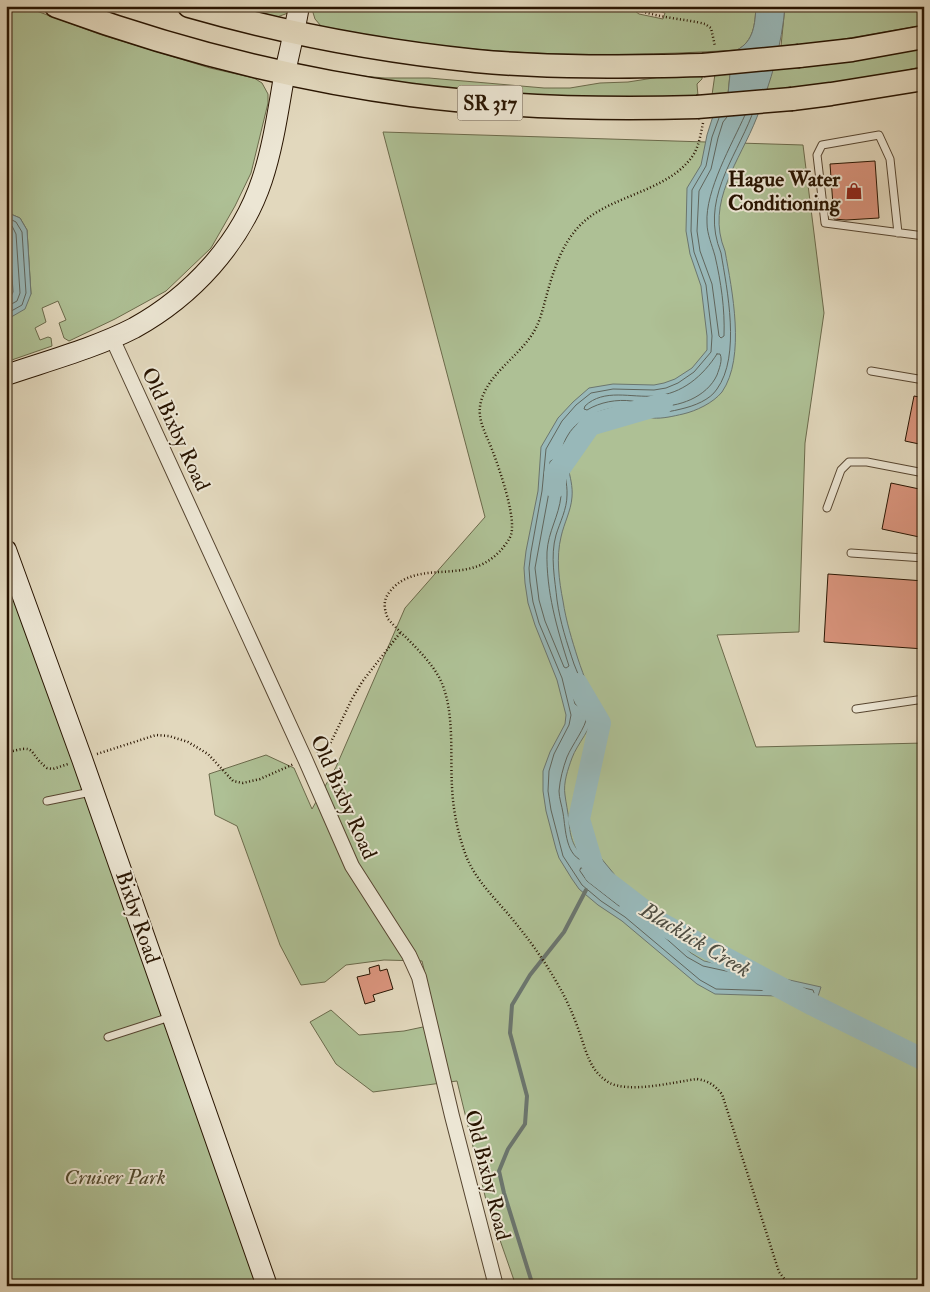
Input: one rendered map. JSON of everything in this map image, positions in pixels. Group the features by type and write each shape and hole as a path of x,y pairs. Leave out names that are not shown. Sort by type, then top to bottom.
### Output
{"main road":[{"name":"SR 317","path":"56,6 163,42 285,73 411,95 483,102 564,107 701,111 831,94 924,79"},
{"name":"SR 317","path":"188,6 294,33 349,44 477,61 587,67 709,58 799,56 852,50 924,37"}],"street":[{"path":"6,375 112,338 152,317 191,287 214,264 247,217 262,179 269,154 299,6"},
{"name":"Old Bixby Road","path":"112,338 352,866 409,956 419,977 452,1116 496,1286"},
{"name":"Bixby Road","path":"6,550 82,759 267,1286"}],"lane":[{"path":"898,233 890,159 879,135 822,146 817,155 825,224 898,233 924,236"},
{"path":"871,371 924,380"},
{"path":"827,508 841,470 849,462 867,462 924,473"},
{"path":"851,553 924,558"},
{"path":"856,709 924,699"},
{"path":"47,801 86,793"},
{"path":"108,1037 173,1016"}],"path":[{"path":"633,6 650,13 706,24 711,28 715,43 709,58"},
{"path":"701,111 701,134 695,152 685,164 650,188 600,210 577,228 555,266 535,330 529,340 494,379 482,396 479,417 493,452 511,516 512,529 510,538 492,558 477,567 407,578 388,593 384,601 384,610 388,619 432,666 440,680 451,726 452,788 455,814 464,852 473,870 538,952 568,1004 589,1061 602,1078 610,1084 631,1088 697,1079 708,1081 715,1085 722,1094 778,1272 790,1286"},
{"path":"6,753 24,748 28,749 47,768 53,768 156,735 169,736 188,742 208,754 233,781 243,783 260,779 326,749 362,682 400,633"}],"green space":[{"path":"6,6 23,6 99,34 210,68 254,78 262,83 268,94 268,103 251,173 211,248 166,291 115,319 69,341 64,338 59,323 66,320 58,301 42,308 46,322 35,328 40,340 48,337 51,338 52,346 6,362 6,320 12,317 31,294 27,230 20,218 6,212"},
{"path":"238,6 292,6 291,12 277,17"},
{"path":"311,6 628,6 639,14 663,19 665,13 640,6 756,6 753,31 747,42 737,50 653,54 570,54 486,50 350,34 321,26 315,19"},
{"path":"785,6 924,6 924,25 821,43 781,46"},
{"path":"924,47 924,66 874,78 766,91 772,70"},
{"path":"715,74 730,74 728,94 712,95"},
{"path":"350,75 385,78 429,78 544,88 570,88 660,77 702,75 702,79 697,84 698,96 598,99 455,90"},
{"path":"383,132 803,145 824,313 805,443 799,632 717,635 756,747 924,743 924,1286 516,1286 486,1200 457,1081 373,1092 336,1064 310,1022 331,1010 359,1035 404,1031 437,1024 422,961 384,960 346,965 325,982 301,985 280,945 237,826 215,815 209,774 266,755 294,768 312,809 336,767 405,608 485,517"},
{"name":"Cruiser Park","path":"6,550 257,1286 6,1286"}],"water":[{"path":"756,6 785,6 779,49 767,90 757,117 727,182 719,216 720,233 731,285 735,323 734,361 729,377 718,396 699,409 683,414 660,418 620,412 596,418 576,432 567,453 572,497 559,545 559,577 567,623 589,693 593,714 588,730 572,758 566,776 565,790 570,832 576,848 589,858 596,852 647,914 691,953 704,961 821,987 812,1015 777,996 715,994 697,984 622,921 598,905 579,889 572,879 559,858 556,849 543,791 543,771 550,752 565,724 566,715 557,680 528,603 524,568 538,491 541,447 558,418 589,388 613,384 654,385 664,383 675,379 692,368 707,350 701,286 690,254 686,231 687,188 701,165 713,116 728,94 730,74 737,50 747,42 753,31"},
{"path":"6,212 20,218 27,230 31,294 25,309 6,320"}],"building":[{"name":"Hague Water Conditioning","path":"875,161 879,218 834,219 830,164"},
{"path":"914,396 924,398 924,445 905,441"},
{"path":"891,483 924,490 924,538 882,529"},
{"path":"828,574 924,581 924,649 824,642"},
{"path":"379,965 380,971 387,969 393,989 373,995 375,1001 365,1004 357,977 370,974 369,968"}],"waterway":[{"name":"Blacklick Creek","path":"555,487 555,475 590,425 662,404"},
{"name":"Blacklick Creek","path":"577,684 600,723 579,819 595,873 660,923 813,1005 924,1060"},
{"path":"533,1286 499,1171 508,1149 525,1124 527,1096 510,1033 512,1005 530,975 564,932 586,890"}],"place":[{"name":"Hague Water Conditioning","path":"854,191"}]}
